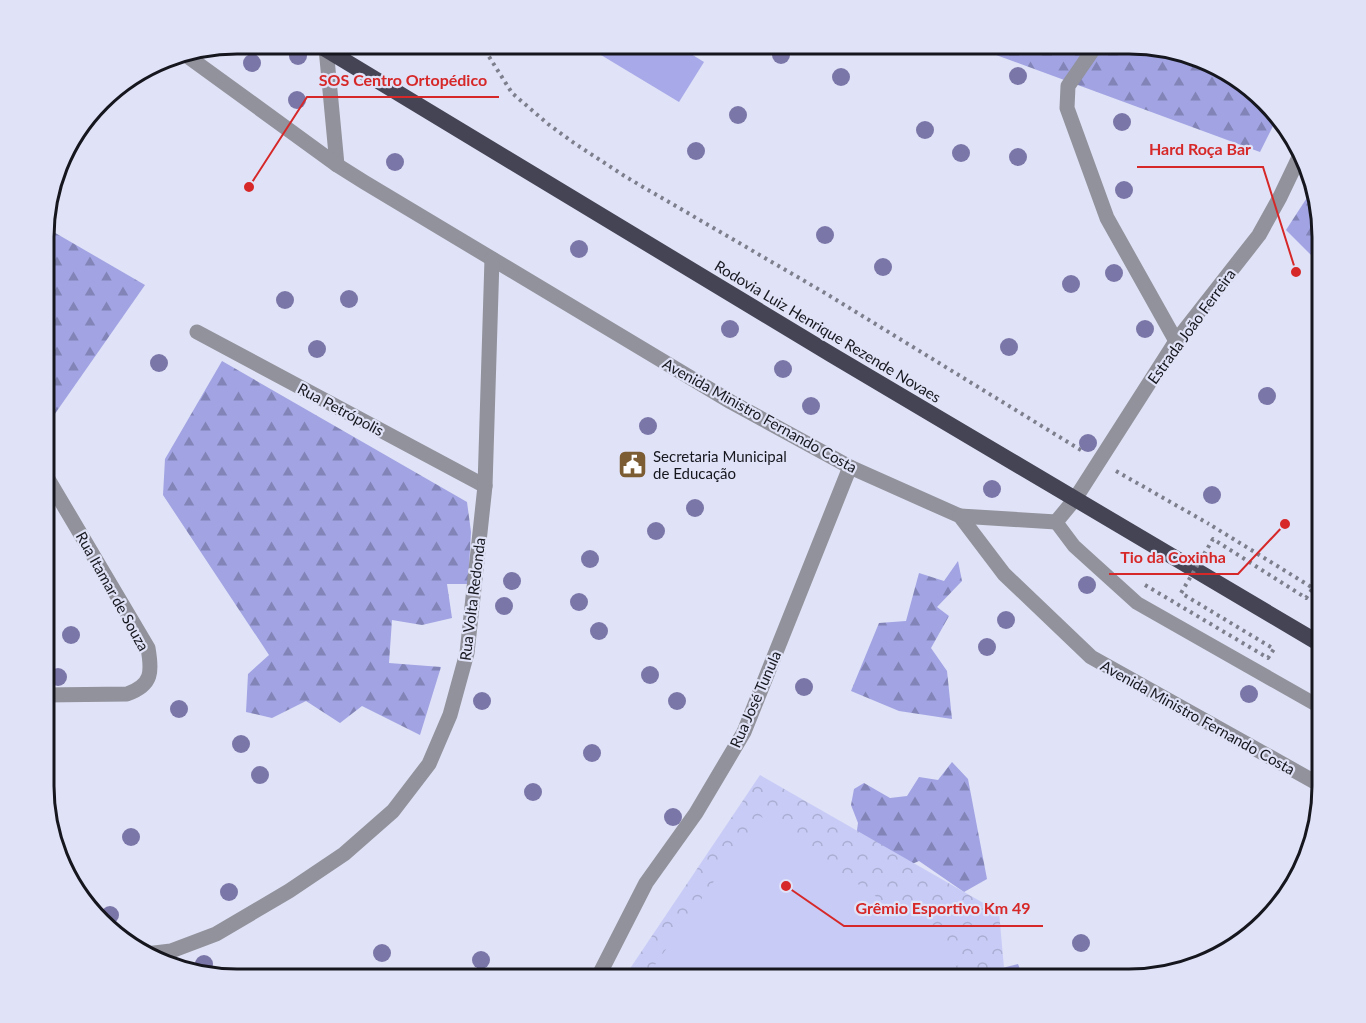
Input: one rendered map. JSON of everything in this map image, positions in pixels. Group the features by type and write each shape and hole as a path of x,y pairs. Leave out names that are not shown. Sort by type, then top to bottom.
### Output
{"highway":[{"name":"Rodovia Luiz Henrique Rezende Novaes","path":"335,54 1075,500 1312,639"}],"street":[{"path":"323,54 337,165"},
{"path":"1090,54 1068,86 1067,108 1107,218 1176,341"},
{"name":"Avenida Ministro Fernando Costa","path":"193,59 337,165 720,396 850,467 960,516 1004,574 1091,657 1312,780"},
{"name":"Estrada João Ferreira","path":"1056,522 1075,500 1176,341 1259,235 1281,197 1296,163"},
{"name":"Rua Volta Redonda","path":"161,952 171,951 216,934 344,854 393,811 429,764 450,715 467,653 485,486 492,259"},
{"name":"Rua Petrópolis","path":"197,333 485,486"},
{"name":"Rua José Tunula","path":"602,969 646,883 696,813 744,732 850,467"},
{"name":"Rua Itamar de Souza","path":"54,489 148,648 152,670 149,678 136,691 127,694 54,695"},
{"path":"960,516 1056,522"},
{"path":"170,956 171,951"}],"lane":[{"path":"1056,522 1074,546 1137,603 1312,702"}],"path":[{"path":"487,54 512,93 548,124 626,177 835,299 1098,461 1209,524 1312,587"},
{"path":"1145,585 1268,658 1274,649 1181,593 1213,539 1306,597 1312,589"}],"green space":[{"path":"993,54 1141,54 1199,68 1250,99 1274,125 1260,152"},
{"path":"1307,197 1312,225 1312,256 1286,230"},
{"path":"54,232 145,285 54,415"},
{"path":"222,361 467,502 471,532 468,584 447,584 452,618 422,625 392,620 389,663 441,667 420,735 362,706 340,723 306,701 272,718 246,712 248,674 269,655 163,495 165,459"},
{"path":"958,561 962,581 937,607 949,616 931,648 947,671 952,719 899,711 851,691 879,623 906,621 919,573 944,581"},
{"path":"952,762 968,779 987,879 964,892 919,861 898,870 856,838 858,823 851,805 854,789 864,783 890,798 907,796 919,777 938,780"},
{"path":"760,775 999,912 1004,969 630,969"},
{"path":"760,816 963,957 954,969 652,969"},
{"path":"1018,964 1020,969 999,969"}],"shaded area":[{"path":"691,54 704,62 679,102 601,55"}],"place":[{"name":"SOS Centro Ortopédico","path":"249,187"},
{"name":"Hard Roça Bar","path":"1296,272"},
{"name":"Secretaria Municipal de Educação","path":"632,465"},
{"name":"Tio da Coxinha","path":"1285,524"},
{"name":"Grêmio Esportivo Km 49","path":"786,886"}]}
